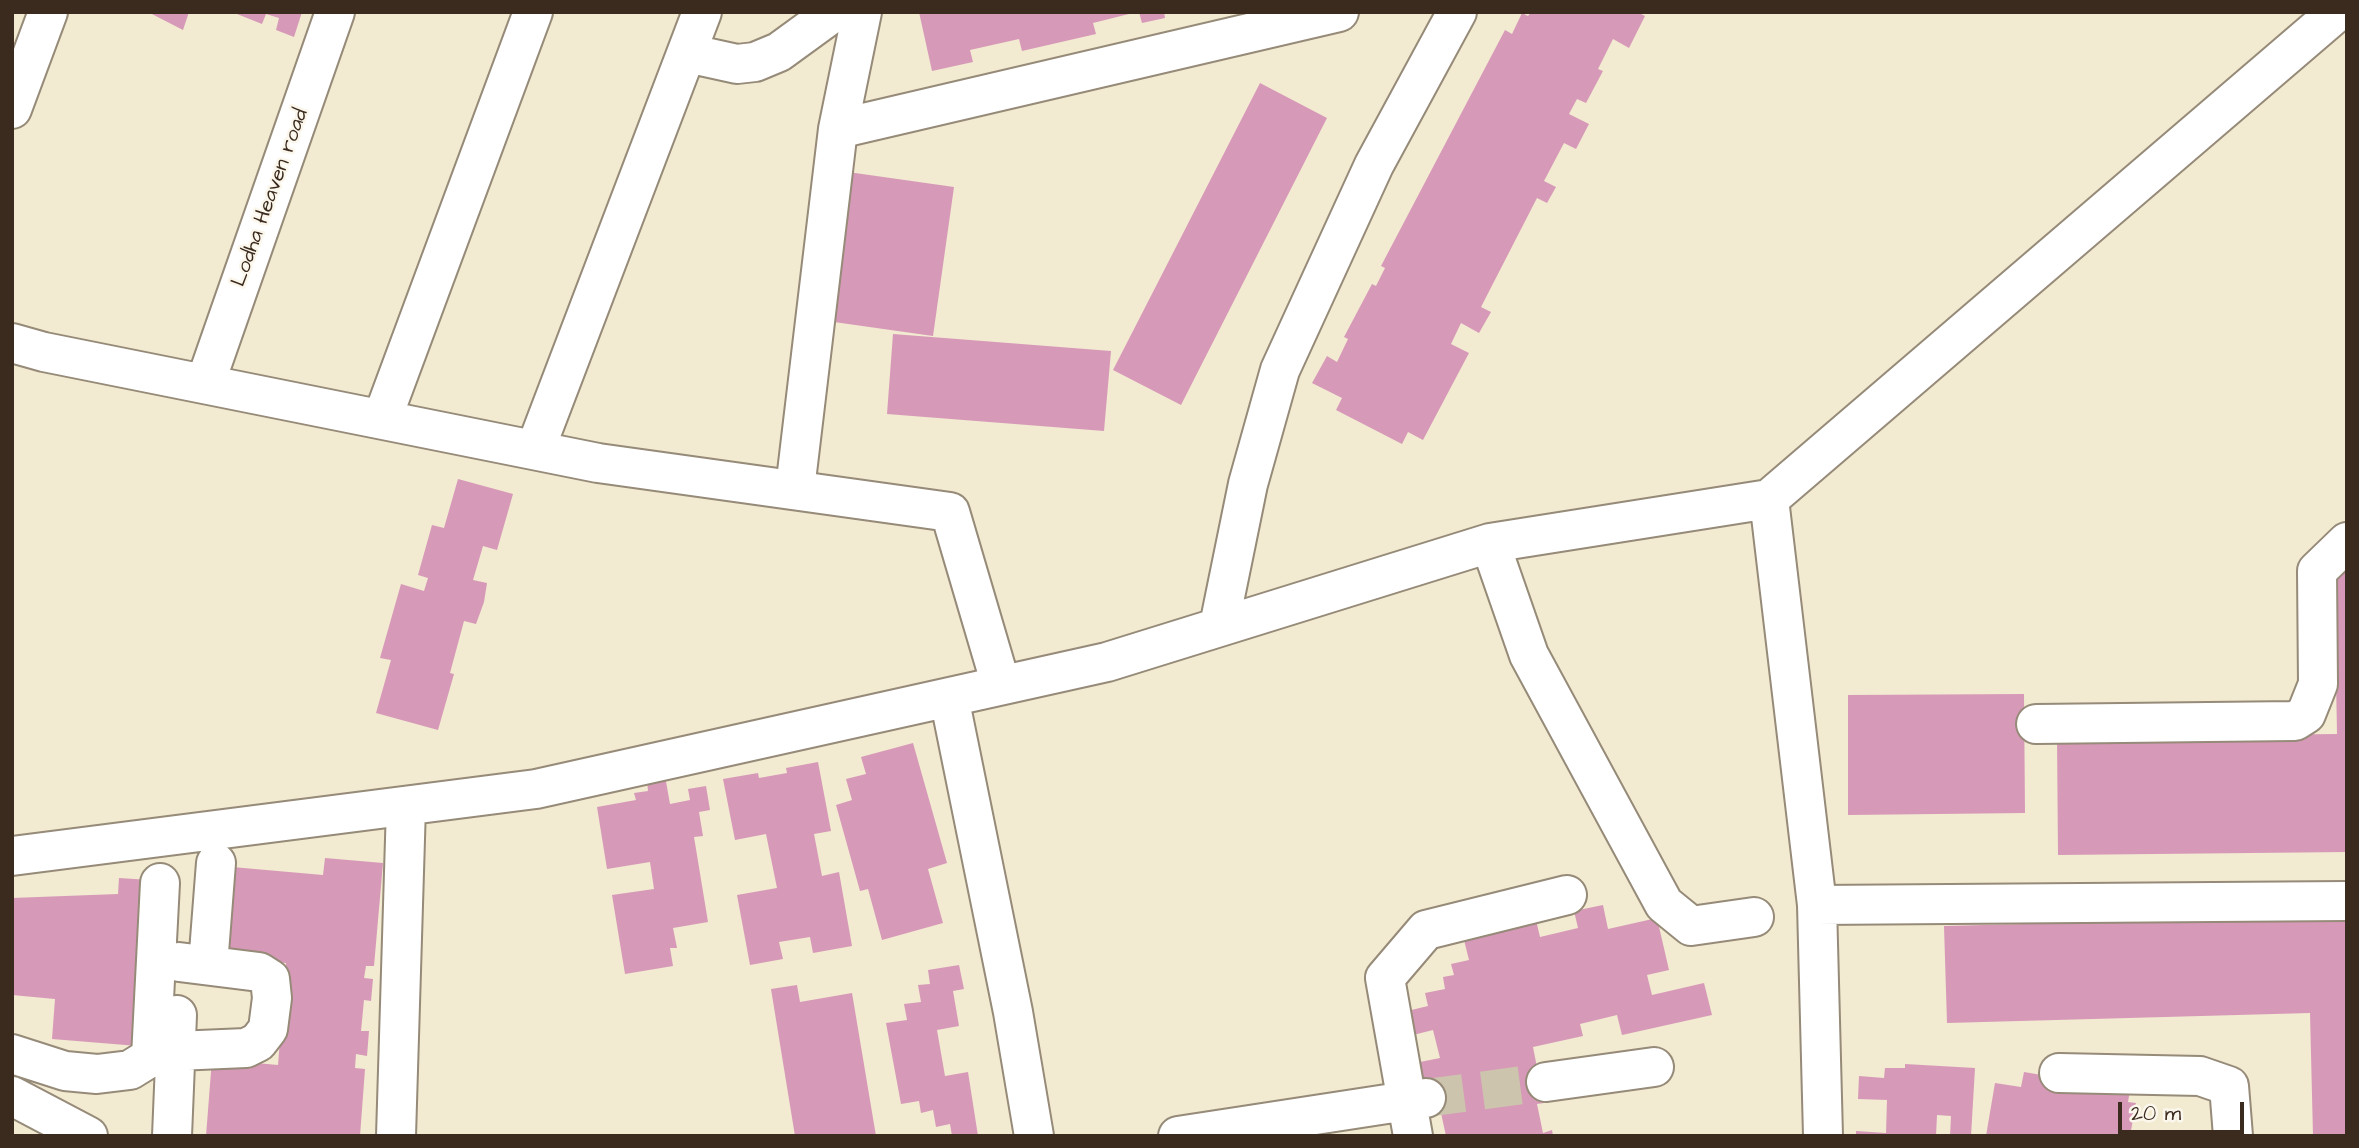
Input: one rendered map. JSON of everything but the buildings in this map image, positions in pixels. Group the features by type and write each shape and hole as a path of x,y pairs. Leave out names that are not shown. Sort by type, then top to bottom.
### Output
{"street":[{"path":"12,109 48,12"},
{"name":"Lodha Heaven road","path":"205,384 335,12"},
{"path":"382,419 533,12"},
{"path":"535,450 702,12"},
{"path":"687,53 737,64 755,62 779,52 834,12"},
{"path":"795,489 838,129 862,12"},
{"path":"838,129 1339,12"},
{"path":"1219,626 1248,484 1280,370 1374,164 1457,12"},
{"path":"12,856 536,789 1107,662 1490,543 1769,499 2337,12"},
{"path":"12,343 44,352 598,463 950,512 1001,685"},
{"path":"1769,499 1817,905 1823,1136"},
{"path":"2036,724 2295,720 2306,714 2318,684 2317,571 2347,542"},
{"path":"1490,543 1528,655 1664,904 1691,926 1754,917"},
{"path":"949,696 1013,1012 1034,1136"},
{"path":"396,1136 406,806"},
{"path":"184,835 193,963"},
{"path":"12,1054 65,1071 97,1074 130,1070 151,1057 166,1014 193,963 216,863"},
{"path":"160,883 166,1014 176,1051 172,1136"},
{"path":"1178,1136 1415,1112 1385,978 1408,947 1426,930 1567,895"},
{"path":"1817,905 2347,901"},
{"path":"176,1051 246,1048 258,1042 268,1029 272,998 270,979 259,972 244,968 193,963"},
{"path":"1546,1082 1654,1067"},
{"path":"2059,1073 2200,1076 2229,1086 2233,1136"},
{"path":"12,1096 88,1136"}],"tunnel":[{"path":"1426,1098 1546,1082"}]}
